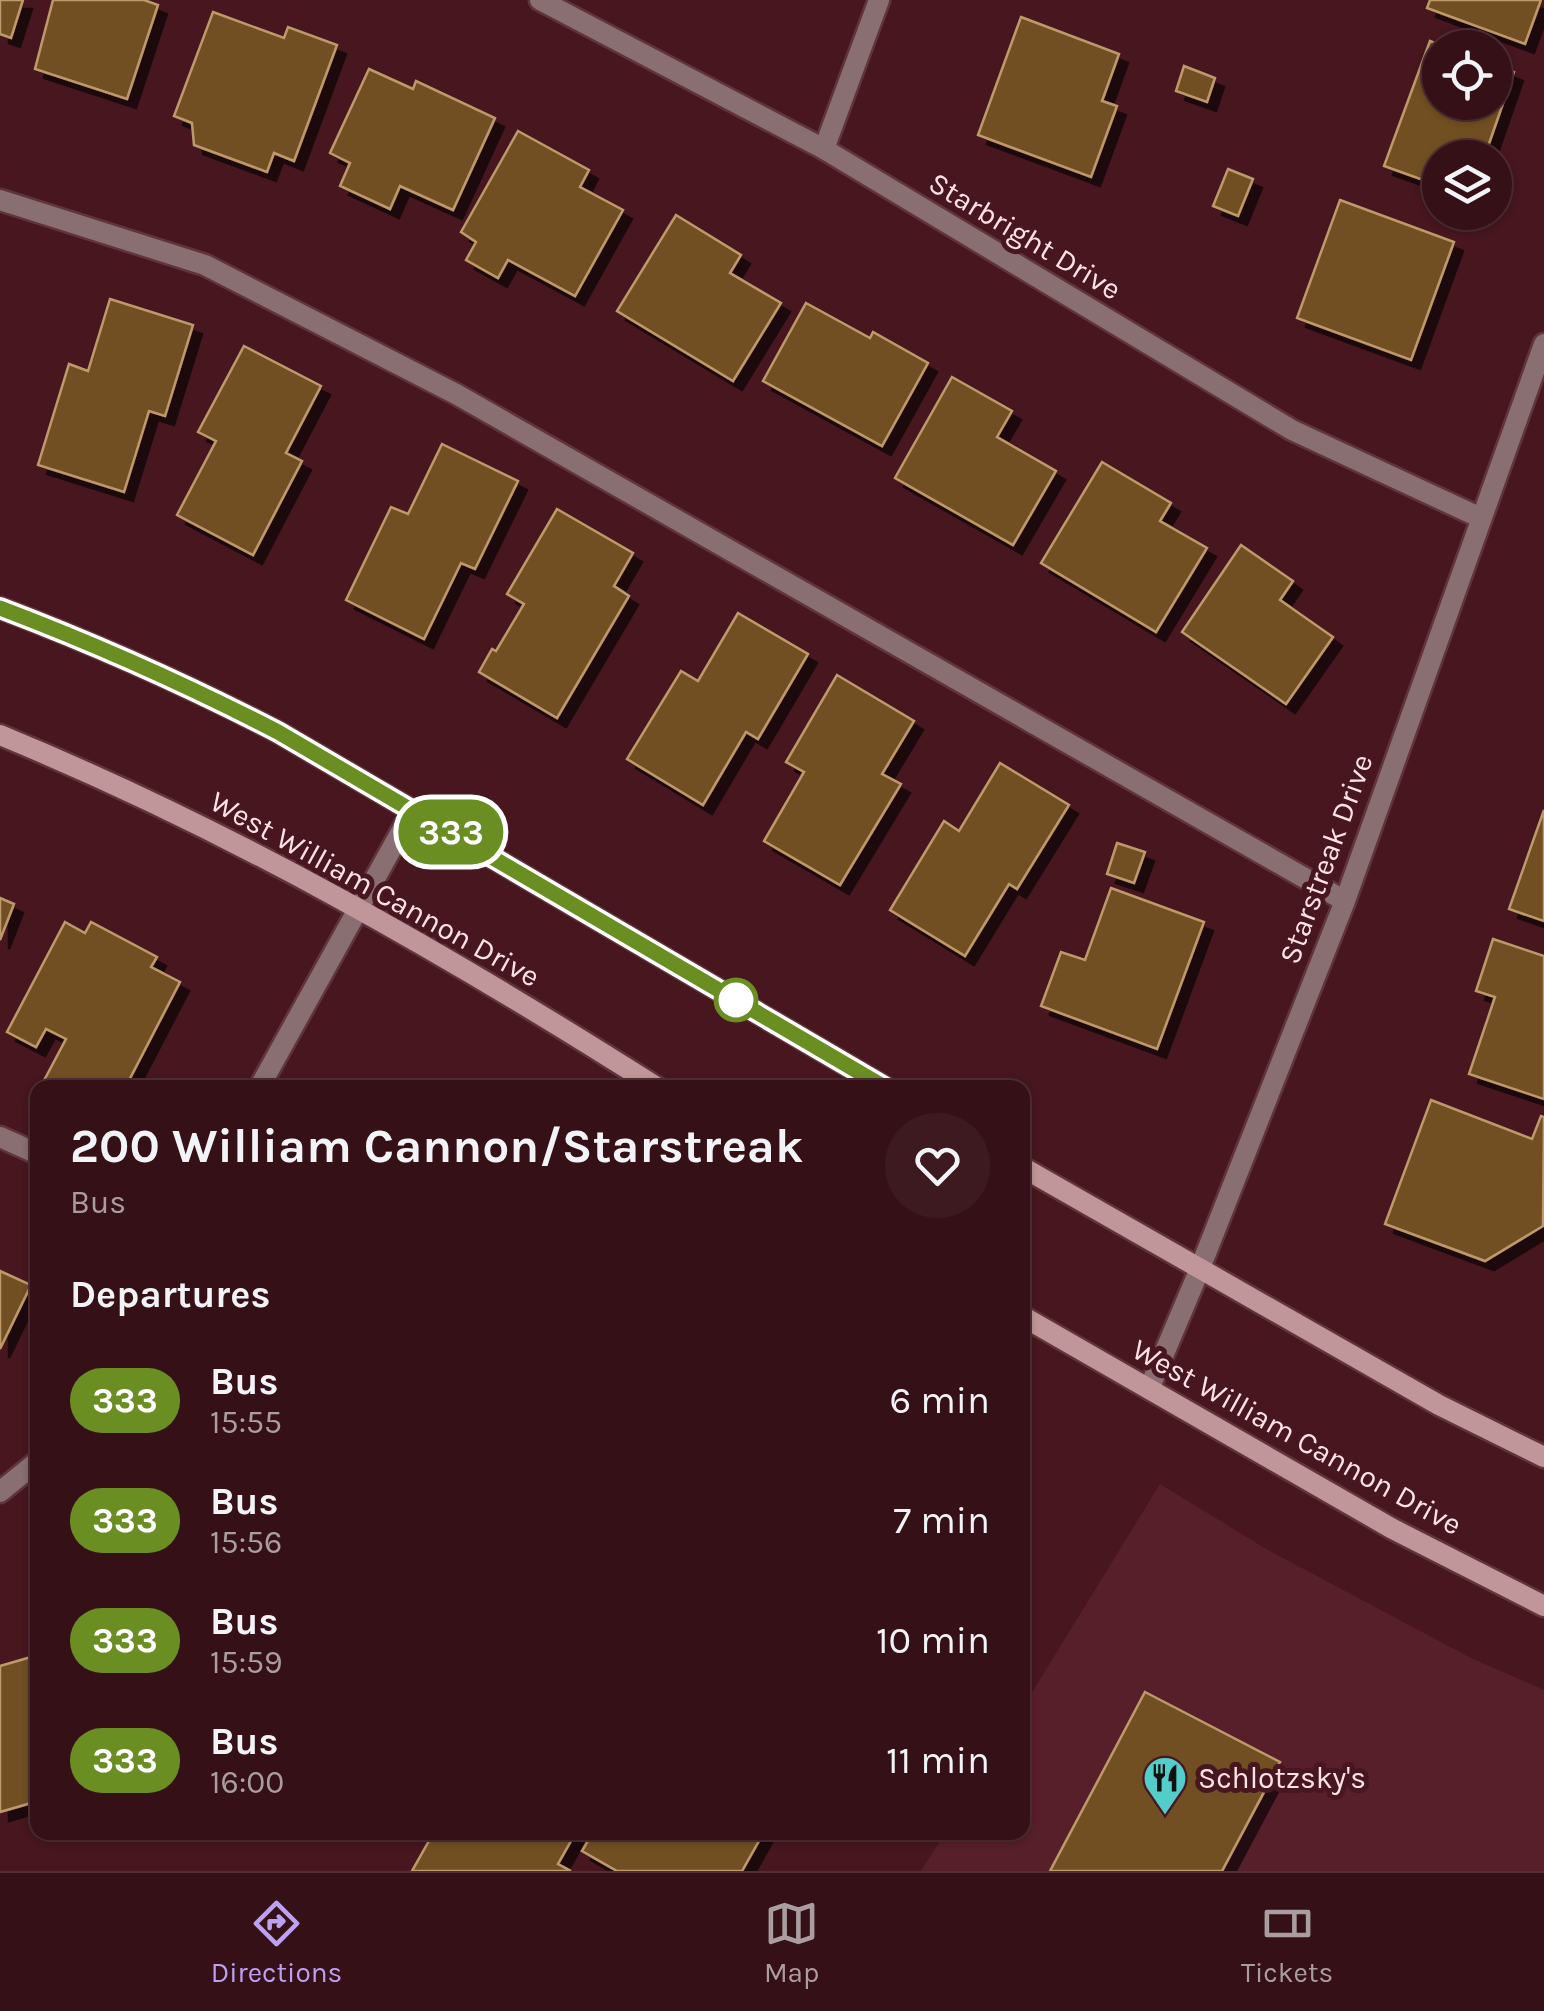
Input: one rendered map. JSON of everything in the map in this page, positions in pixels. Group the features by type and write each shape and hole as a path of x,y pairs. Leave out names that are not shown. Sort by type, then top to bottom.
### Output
{"main road":[{"path":"0,608 87,641 278,732 872,1080"},
{"name":"West William Cannon Drive","path":"0,735 206,826 360,908 645,1080"},
{"path":"1030,1172 1439,1405 1544,1456"},
{"name":"West William Cannon Drive","path":"1030,1321 1391,1528 1544,1606"}],"street":[{"name":"Starbright Drive","path":"540,0 824,149 1292,430 1481,518"},
{"path":"824,149 879,0"},
{"path":"0,200 205,265 456,394 1345,901"},
{"name":"Starstreak Drive","path":"1148,1388 1199,1270 1345,901 1544,344"},
{"path":"263,1080 413,810"},
{"path":"0,1137 30,1150"},
{"path":"0,1492 30,1467"}],"shaded area":[{"path":"1160,1484 1268,1550 1471,1658 1544,1690 1544,1871 921,1871 941,1840 1030,1840 1030,1696"}],"building":[{"path":"0,0 23,0 11,38 0,34"},
{"path":"53,0 144,0 158,5 127,99 35,69"},
{"path":"1430,0 1541,0 1525,44 1512,39 1512,30 1487,30 1427,8"},
{"path":"213,12 284,38 288,27 337,45 294,161 274,153 267,172 194,145 192,123 174,116"},
{"path":"1021,17 1119,54 1102,101 1117,106 1091,177 978,135"},
{"path":"1422,63 1422,120 1497,120 1490,140 1422,140 1422,180 1384,166"},
{"path":"1184,66 1215,78 1207,102 1176,91"},
{"path":"369,69 413,89 416,81 495,118 453,210 400,186 390,209 340,186 350,163 330,153"},
{"path":"518,131 589,170 580,187 623,210 575,296 508,260 498,278 466,260 476,242 461,232"},
{"path":"1228,169 1253,179 1238,216 1213,206"},
{"path":"1340,200 1454,242 1411,360 1297,318"},
{"path":"676,215 741,255 730,273 781,303 733,381 617,311"},
{"path":"110,299 193,325 165,416 149,411 124,492 38,465 69,364 88,371"},
{"path":"806,303 870,338 873,332 928,363 882,446 763,381"},
{"path":"244,346 321,386 286,453 302,461 253,555 177,515 216,441 198,432"},
{"path":"952,377 1012,411 997,437 1056,471 1013,545 895,478"},
{"path":"442,444 518,481 475,569 461,563 424,639 346,600 391,507 408,514"},
{"path":"1102,462 1171,503 1160,521 1207,548 1156,632 1041,563"},
{"path":"557,509 633,553 614,586 629,596 557,718 479,672 524,604 507,594"},
{"path":"1241,545 1293,581 1280,600 1333,637 1286,704 1182,632"},
{"path":"738,613 808,654 758,739 746,732 703,805 627,759 681,671 698,681"},
{"path":"837,675 914,721 882,774 901,784 840,885 764,841 804,772 786,762"},
{"path":"1000,763 1069,805 1017,889 1009,884 965,956 890,910 944,821 959,831"},
{"path":"1544,810 1544,921 1509,909"},
{"path":"1117,843 1145,852 1134,883 1107,874"},
{"path":"1111,888 1204,922 1157,1049 1041,1006 1061,952 1085,960"},
{"path":"0,898 14,904 0,940"},
{"path":"65,922 85,933 91,922 157,957 151,967 180,982 129,1080 44,1080 66,1039 46,1029 36,1047 7,1032"},
{"path":"1493,939 1544,956 1544,1099 1469,1074 1495,997 1476,991"},
{"path":"1431,1100 1532,1139 1541,1116 1544,1117 1543,1226 1485,1261 1385,1224"},
{"path":"0,1271 30,1287 0,1349"},
{"path":"30,1657 30,1803 0,1812 0,1666"},
{"name":"Schlotzsky's","path":"1145,1692 1280,1762 1222,1871 1050,1871"},
{"path":"429,1840 572,1840 558,1864 571,1871 412,1871"},
{"path":"588,1840 759,1840 742,1871 617,1871 582,1851"}],"bus line":[{"name":"333","path":"0,608 87,641 278,732 872,1080"}],"place":[{"name":"Schlotzsky's","path":"1165,1816"}]}
